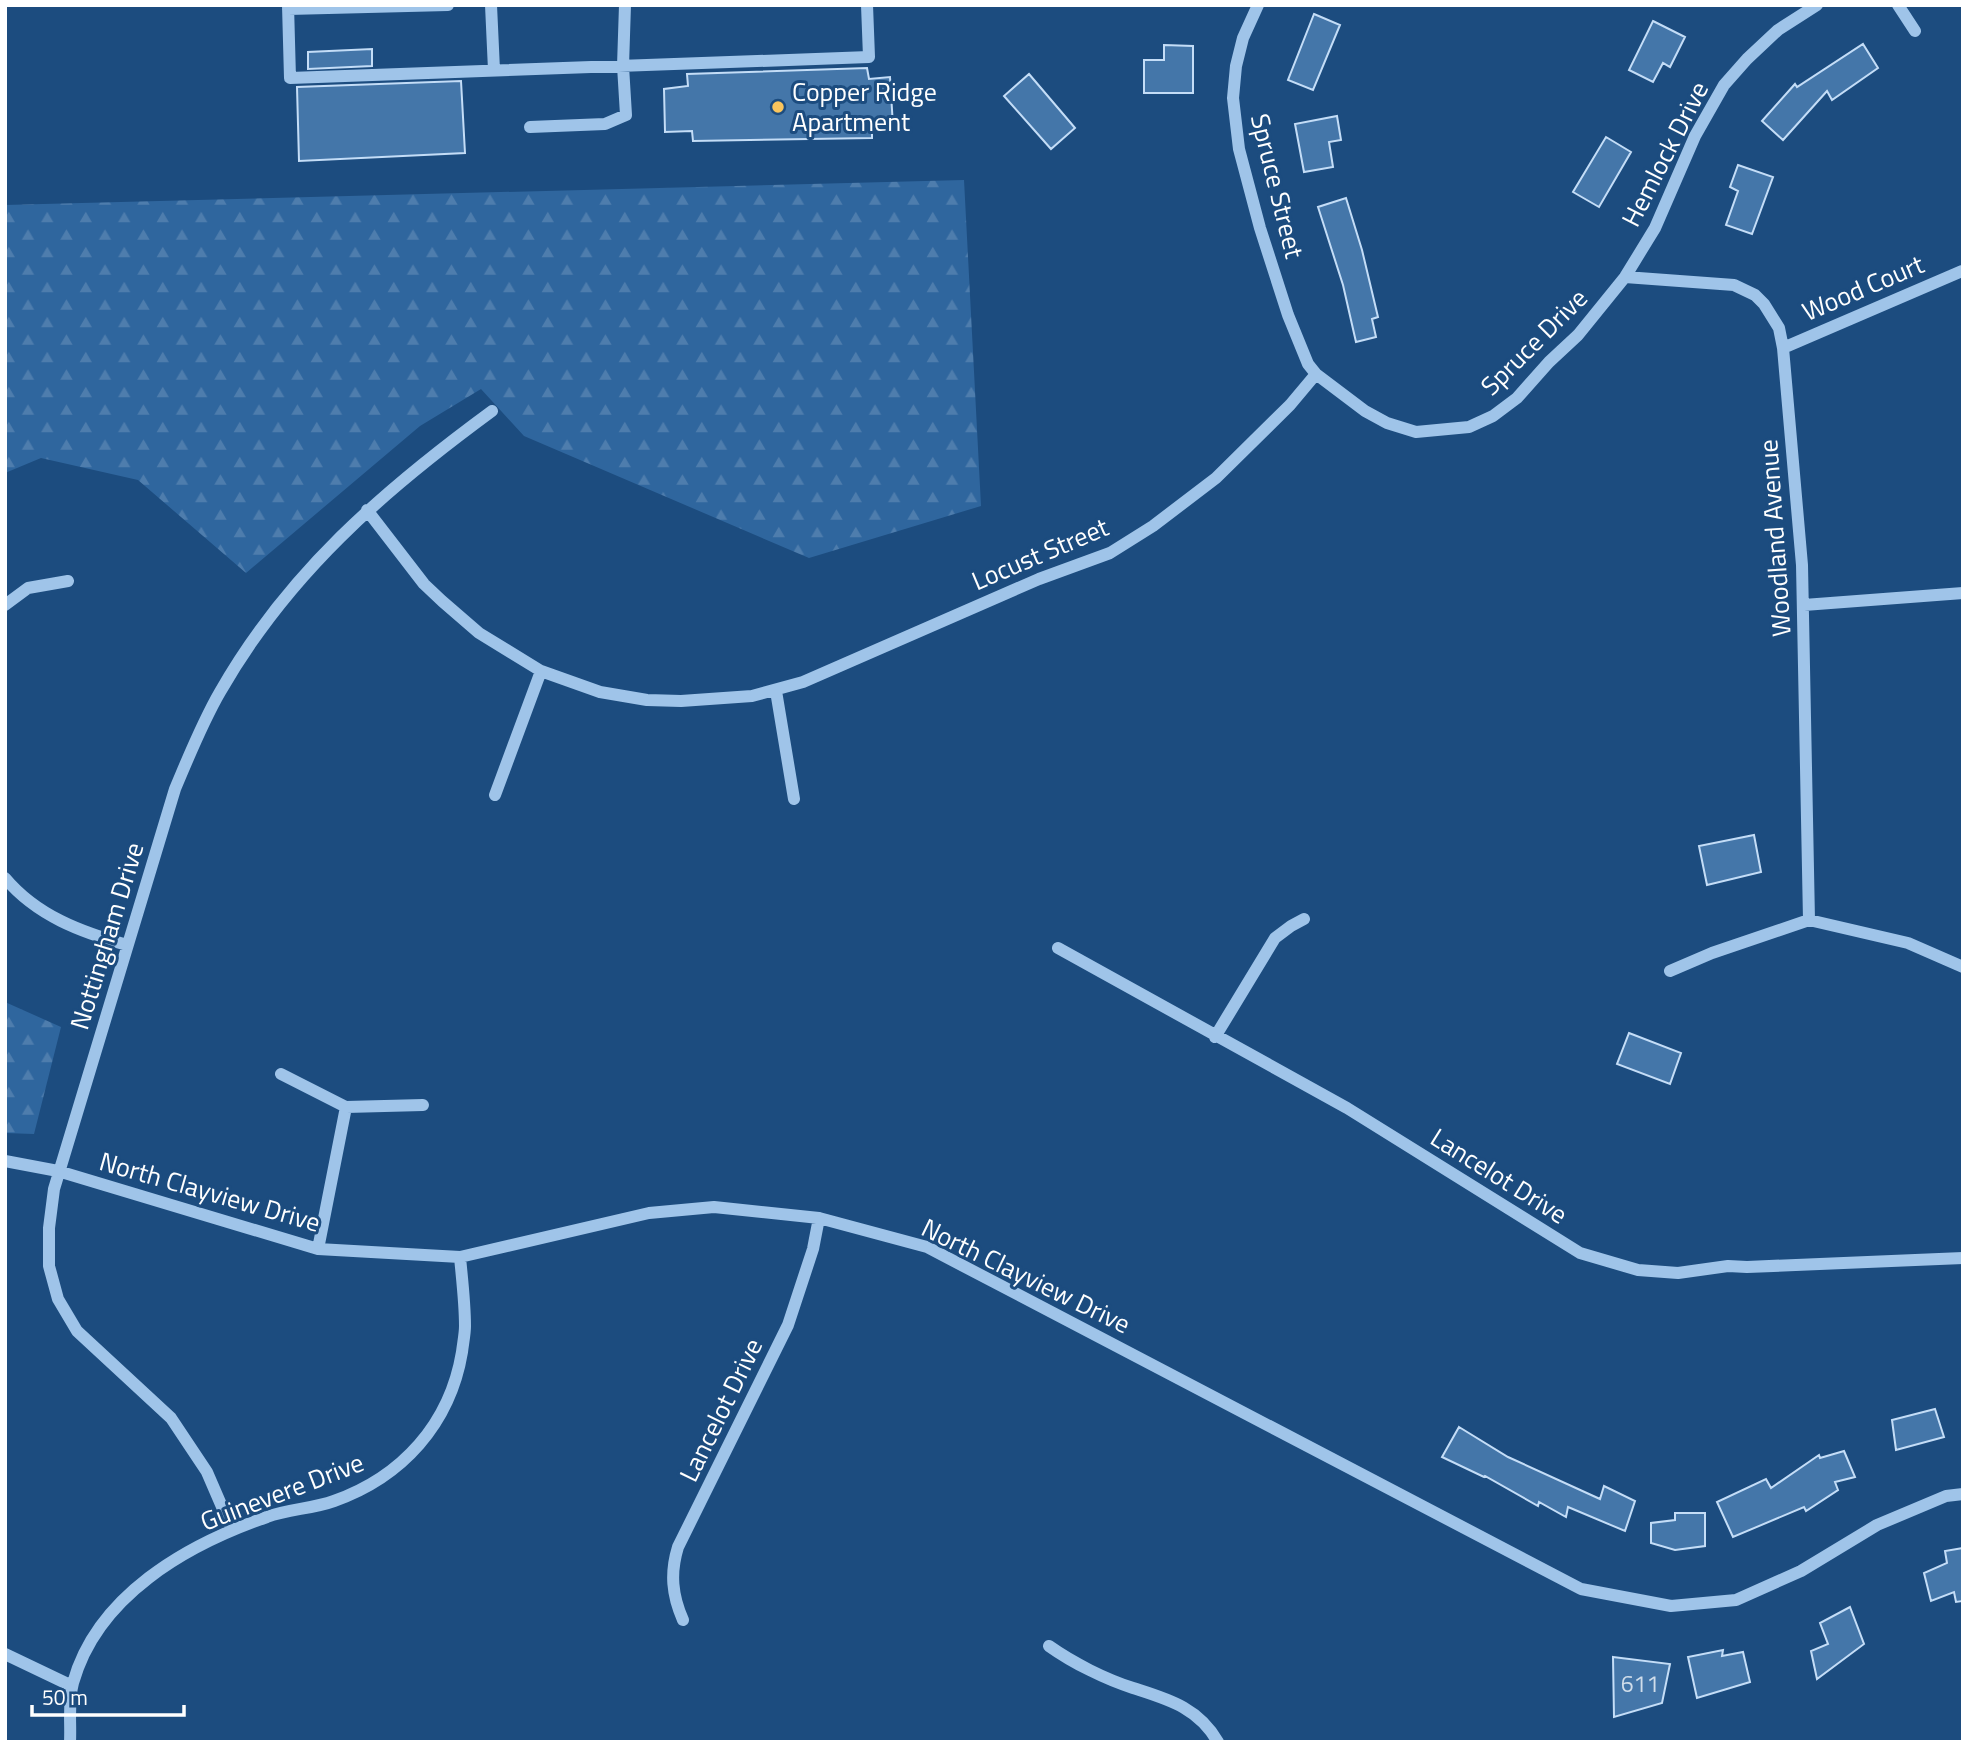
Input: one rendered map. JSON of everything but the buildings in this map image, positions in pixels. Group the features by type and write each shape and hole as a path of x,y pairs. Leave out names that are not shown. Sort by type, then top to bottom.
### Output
{"street":[{"path":"448,5 288,7 290,78 869,57 867,5"},
{"path":"491,5 494,70"},
{"path":"530,127 605,124 626,115 623,66 625,5"},
{"name":"Spruce Street","path":"1258,5 1243,38 1236,66 1233,98 1239,149 1260,228 1288,315 1308,365 1315,374"},
{"name":"Hemlock Drive","path":"1625,278 1655,228 1695,136 1724,85 1778,30 1817,5"},
{"path":"1898,5 1916,31"},
{"name":"Wood Court","path":"1783,348 1962,271"},
{"name":"Spruce Drive","path":"1315,374 1365,411 1387,423 1416,432 1469,427 1493,416 1517,398 1577,335 1625,278"},
{"name":"Woodland Avenue","path":"1625,278 1734,285 1755,295 1779,328 1801,540 1808,920"},
{"name":"Locust Street","path":"367,510 424,584 442,601 479,633 541,671 600,692 647,700 681,701 752,696 803,682 1038,579 1110,553 1153,526 1216,478 1290,405 1315,374"},
{"name":"Nottingham Drive","path":"232,1530 207,1472 171,1418 77,1331 58,1299 49,1266 49,1228 58,1171 175,789 197,736 219,694 270,614 308,569 367,510 429,457 492,411"},
{"path":"5,605 28,588 68,582"},
{"path":"1804,605 1963,593"},
{"path":"495,795 541,671"},
{"path":"776,691 794,799"},
{"path":"5,878 32,904 60,922 127,946"},
{"path":"1215,1037 1275,938 1304,919"},
{"path":"1670,971 1712,953 1808,920 1908,943 1963,967"},
{"name":"Lancelot Drive","path":"1058,948 1347,1108 1580,1253 1638,1270 1678,1273 1728,1266 1747,1268 1963,1258"},
{"path":"281,1074 346,1107 423,1105"},
{"path":"318,1249 346,1107"},
{"name":"North Clayview Drive","path":"5,1161 58,1171 318,1249 460,1257 649,1213 713,1207 819,1218 927,1247 1581,1589 1671,1606 1736,1600 1801,1571 1878,1525 1946,1496 1963,1494"},
{"name":"Lancelot Drive","path":"683,1620 673,1584 678,1547 788,1325 813,1249 819,1218"},
{"name":"Guinevere Drive","path":"71,1742 72,1686 92,1640 112,1610 139,1585 171,1563 232,1530 270,1516 333,1502 372,1486 417,1450 437,1422 450,1397 459,1367 466,1327 460,1257"},
{"path":"1049,1646 1095,1673 1177,1702 1211,1730 1218,1742"},
{"path":"5,1654 72,1686"}],"green space":[{"path":"964,180 981,506 809,558 524,436 481,389 420,426 246,573 138,480 41,458 5,473 5,205"},
{"path":"5,1002 61,1027 34,1134 5,1133"}],"place":[{"name":"Copper Ridge Apartment","path":"778,107"}]}
